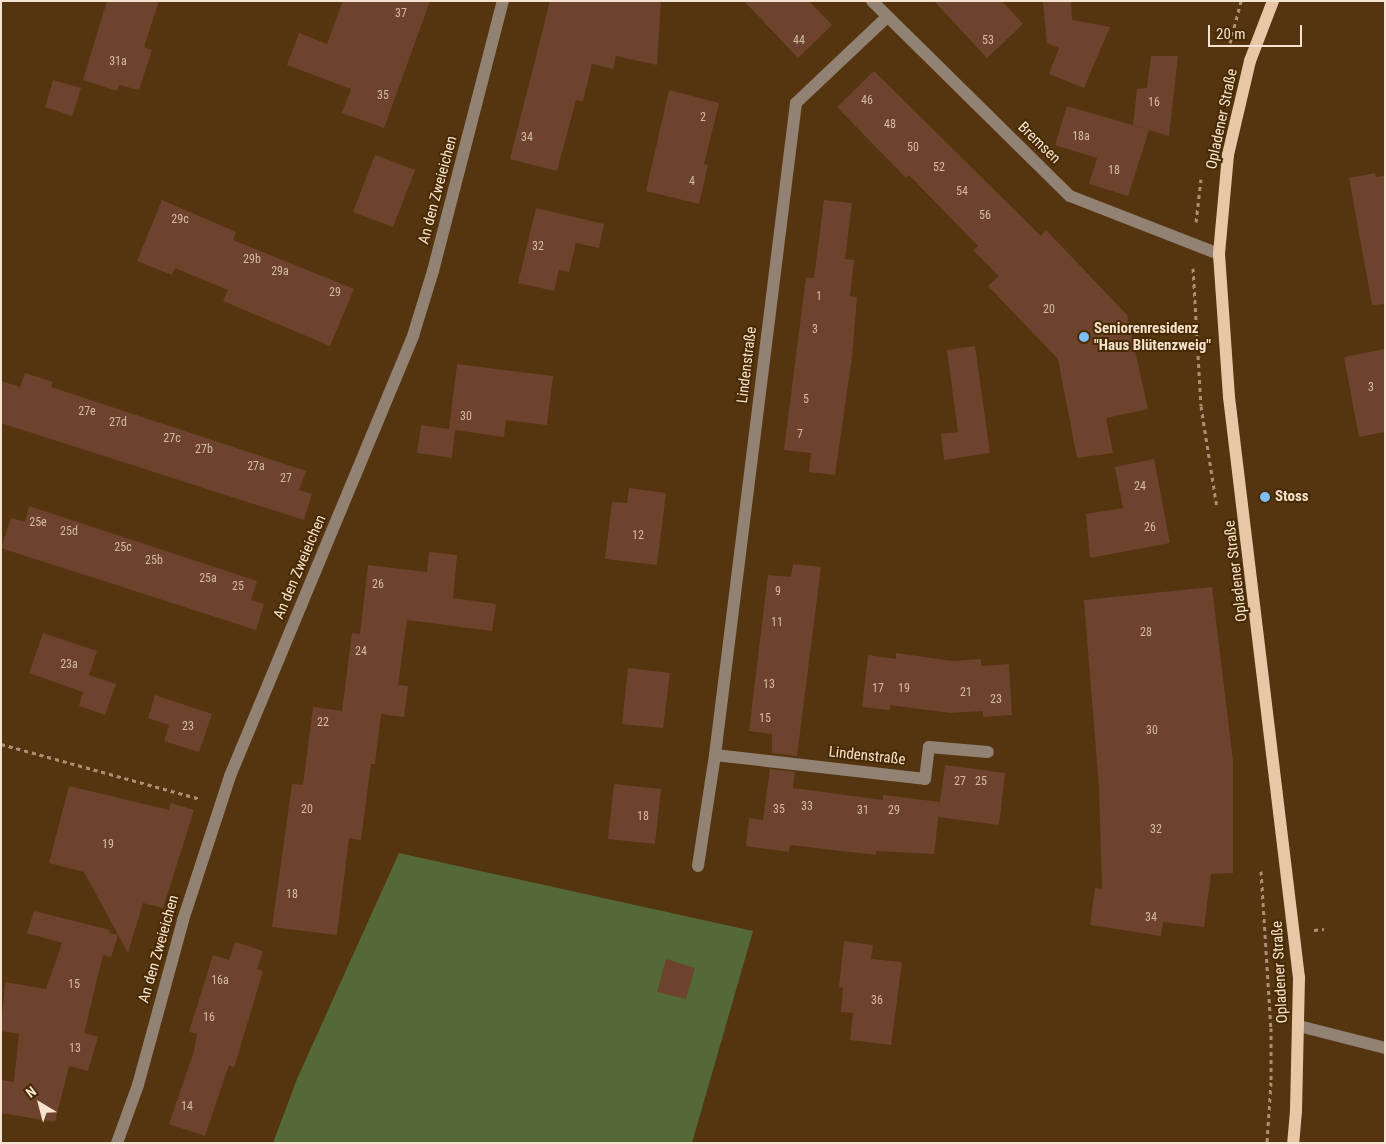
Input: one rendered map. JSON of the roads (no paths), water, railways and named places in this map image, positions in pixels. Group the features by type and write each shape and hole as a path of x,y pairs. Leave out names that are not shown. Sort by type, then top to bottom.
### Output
{"main road":[{"name":"Opladener Straße","path":"1273,1 1250,61 1228,155 1219,254 1229,397 1295,932 1299,1026 1292,1143"}],"street":[{"name":"An den Zweieichen","path":"116,1143 138,1085 183,920 220,804 413,336 433,271 503,1"},
{"name":"Bremsen","path":"872,1 1070,196 1219,254"},
{"name":"Lindenstraße","path":"698,866 715,755 796,104 887,17"},
{"name":"Lindenstraße","path":"715,755 925,779 929,747 988,752"},
{"path":"1299,1026 1385,1048"}],"place":[{"name":"Seniorenresidenz \"Haus Blütenzweig\"","path":"1084,337"},
{"name":"Stoss","path":"1265,497"}]}
